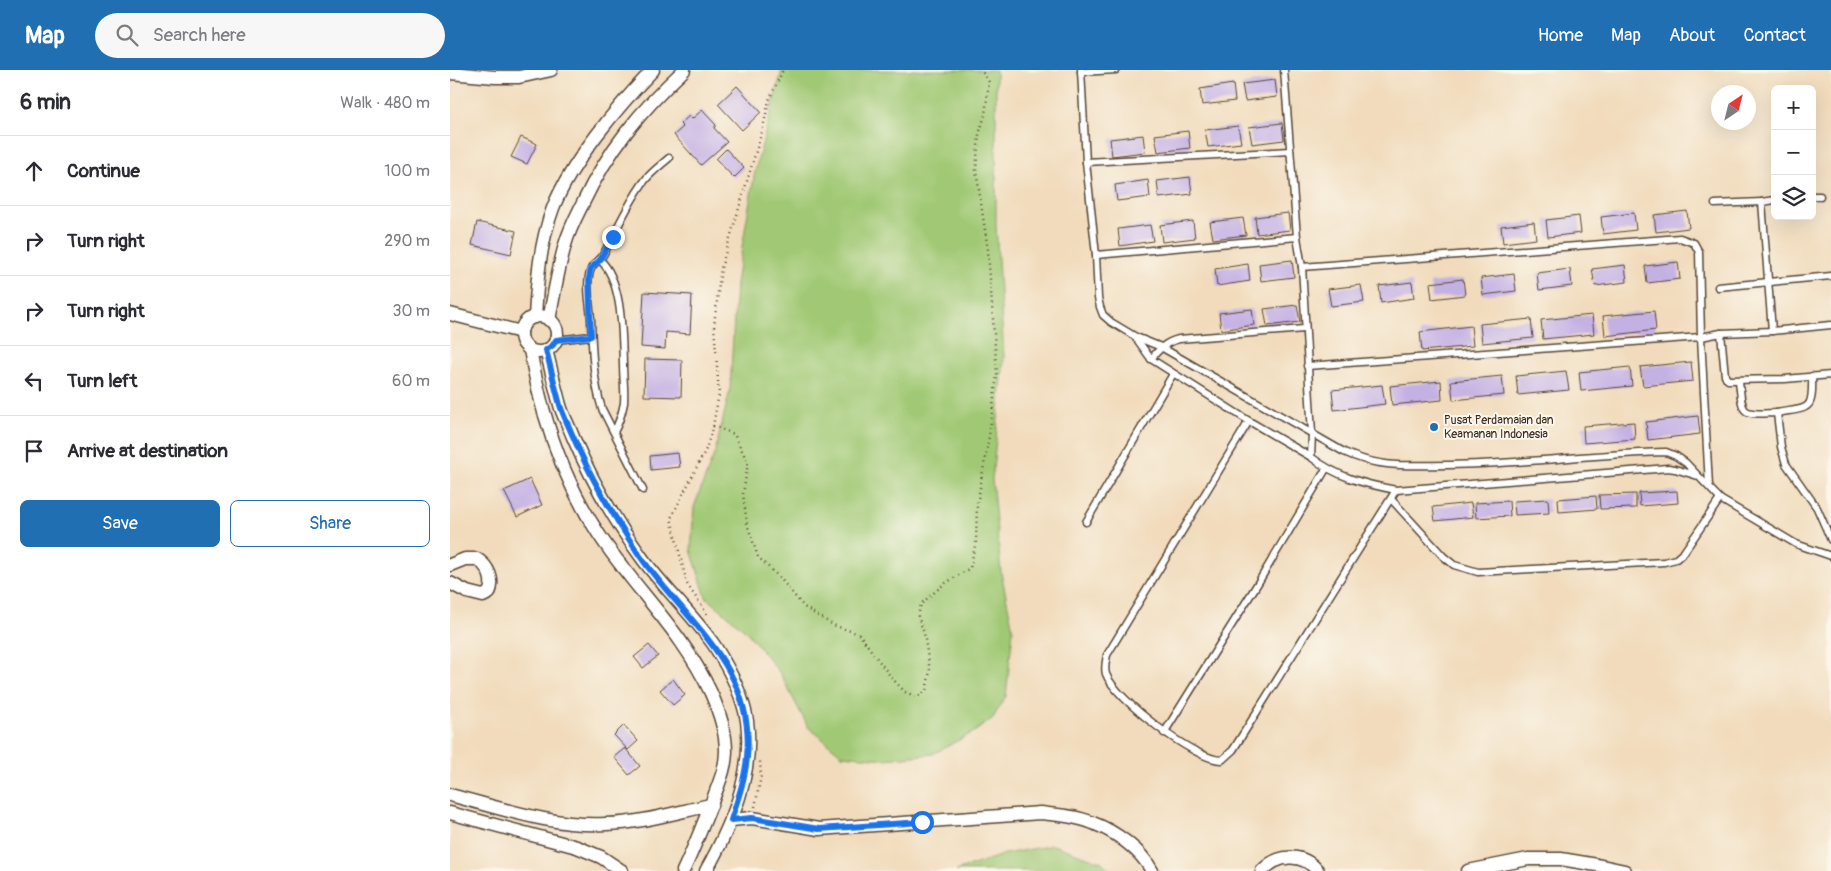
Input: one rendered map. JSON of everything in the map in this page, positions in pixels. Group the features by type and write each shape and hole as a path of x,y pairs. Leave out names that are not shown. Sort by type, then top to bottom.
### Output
{"street":[{"path":"450,73 519,77 551,70"},
{"path":"549,320 565,245 596,176 626,131 684,70"},
{"path":"535,317 541,254 553,210 572,170 597,136 650,72 663,90"},
{"path":"450,314 521,332"},
{"path":"535,317 549,320 556,329 556,340 553,345 546,350 538,352 530,350 524,344 521,332 525,322 535,317"},
{"path":"530,350 544,412 558,455 580,502 598,533 620,564 685,647 705,680 723,724 726,750 723,773 698,840 683,871"},
{"path":"546,350 560,407 586,468 642,558 712,644 727,667 739,692 747,720 748,756 744,780 731,820 706,871"},
{"path":"450,565 466,559 478,558 490,573 491,585 489,593 482,596 467,592 450,583"},
{"path":"450,794 542,819 574,824 607,824 638,821 711,805"},
{"path":"450,813 577,847 601,858 622,871"},
{"path":"731,820 752,818 819,829 1040,813 1074,817 1093,822 1113,833 1133,848 1152,871"},
{"path":"1262,871 1269,864 1280,858 1294,857 1306,861 1318,871"},
{"path":"1468,871 1528,859 1561,859 1597,864 1625,871"}],"lane":[{"path":"1116,70 1081,71 1086,162 1096,255 1098,298 1103,315 1136,337 1161,347 1355,458 1387,466 1484,464 1666,452 1686,463 1720,499 1796,544 1831,556"},
{"path":"1284,70 1297,237 1302,267 1304,329 1312,434 1310,457"},
{"path":"1086,162 1290,151"},
{"path":"644,490 602,409 594,381 589,278 591,268 600,260 623,214 636,194 648,177 668,158"},
{"path":"1715,204 1771,201"},
{"path":"1762,202 1772,331"},
{"path":"1096,255 1297,237"},
{"path":"1302,267 1680,238 1694,243 1699,252 1701,338 1709,486"},
{"path":"600,260 607,266 610,273 621,313 624,394 621,416 614,432"},
{"path":"1718,287 1831,276"},
{"path":"1307,366 1701,338 1721,333 1772,331 1831,325"},
{"path":"1151,359 1161,347 1170,341 1179,339 1304,329"},
{"path":"1721,333 1725,376 1728,380 1739,381 1831,375"},
{"path":"556,340 591,336"},
{"path":"1136,337 1151,359 1173,374 1326,468 1361,483 1396,490 1668,468 1675,468 1699,476"},
{"path":"1086,522 1173,374"},
{"path":"1739,381 1742,408 1745,411 1751,414 1777,413 1809,406 1812,398 1812,376"},
{"path":"1777,413 1781,448 1786,464 1817,508 1831,540"},
{"path":"1249,421 1107,655 1105,665 1106,674 1131,705 1164,732 1212,759 1222,760 1227,757 1238,742 1396,490"},
{"path":"1164,732 1258,582 1326,468"},
{"path":"1391,499 1454,566 1478,572 1664,562 1676,559 1688,546 1720,499"}],"path":[{"path":"708,616 687,584 671,518 706,449 713,426 719,394 714,325 721,268 763,128 769,100 783,70"},
{"path":"713,426 734,434 748,462 743,494 747,524 758,557 780,578 804,607 833,624 859,634 891,677 905,692 917,697 926,691 930,671 924,633 918,616 921,604 944,584 970,568 976,542 977,505 997,375 988,250 976,170 979,134 986,115 988,82 981,70"},
{"path":"752,818 761,776 760,758"}],"green space":[{"path":"782,70 996,70 996,226 1004,358 992,479 1001,572 1013,630 1006,696 993,718 974,732 933,754 884,759 842,755 808,727 780,673 746,631 706,597 691,550 694,507 715,452 730,390 736,283 755,171"},
{"path":"1053,845 1102,862 1111,871 956,871 1005,854"}],"building":[{"path":"1275,80 1277,97 1245,101 1242,84"},
{"path":"1233,84 1235,101 1202,105 1200,89"},
{"path":"737,86 761,112 742,130 718,104"},
{"path":"702,110 716,125 714,128 727,142 701,165 674,135 683,127 680,124 689,116 692,119"},
{"path":"1282,123 1284,140 1252,144 1249,127"},
{"path":"1238,126 1241,143 1208,147 1205,130"},
{"path":"1188,131 1190,148 1158,152 1155,135"},
{"path":"1143,135 1145,152 1112,156 1110,139"},
{"path":"521,137 537,144 527,164 511,157"},
{"path":"726,149 744,168 734,178 716,159"},
{"path":"1190,177 1192,194 1159,198 1157,181"},
{"path":"1148,180 1150,197 1117,201 1115,185"},
{"path":"1687,211 1689,228 1656,232 1654,215"},
{"path":"1288,213 1290,230 1257,234 1255,217"},
{"path":"1634,213 1636,230 1603,234 1601,217"},
{"path":"1579,216 1581,233 1548,237 1546,220"},
{"path":"1243,218 1246,235 1213,239 1210,222"},
{"path":"1193,221 1195,238 1162,242 1160,225"},
{"path":"477,222 516,231 511,254 472,245"},
{"path":"1534,222 1536,239 1503,243 1501,226"},
{"path":"1150,225 1153,241 1120,246 1118,229"},
{"path":"1292,260 1294,277 1261,281 1259,264"},
{"path":"1678,262 1680,279 1647,283 1645,266"},
{"path":"1248,264 1250,281 1217,286 1215,269"},
{"path":"1625,265 1627,282 1595,286 1592,269"},
{"path":"1570,269 1572,286 1539,290 1537,273"},
{"path":"1514,274 1516,291 1483,295 1481,278"},
{"path":"1463,279 1465,295 1432,299 1430,283"},
{"path":"1412,282 1414,298 1381,303 1379,286"},
{"path":"1361,285 1364,302 1331,306 1328,289"},
{"path":"644,292 692,295 690,334 666,332 665,349 641,347"},
{"path":"1297,305 1300,322 1267,326 1264,309"},
{"path":"1252,309 1254,325 1221,330 1219,313"},
{"path":"1654,311 1656,330 1605,336 1603,316"},
{"path":"1592,315 1594,334 1543,339 1541,320"},
{"path":"1531,319 1533,338 1482,343 1480,324"},
{"path":"1471,326 1473,346 1422,351 1420,332"},
{"path":"645,359 682,360 681,397 644,396"},
{"path":"1691,362 1693,381 1643,386 1640,367"},
{"path":"1630,367 1632,386 1581,391 1579,372"},
{"path":"1566,371 1569,390 1518,395 1516,376"},
{"path":"1502,376 1504,395 1453,400 1451,381"},
{"path":"1441,381 1442,400 1392,405 1390,386"},
{"path":"1382,385 1385,404 1334,410 1332,390"},
{"path":"1698,416 1700,434 1648,440 1646,422"},
{"path":"1634,422 1635,439 1584,443 1583,426"},
{"path":"678,453 680,467 651,470 650,456"},
{"path":"530,479 542,505 517,517 504,491"},
{"path":"1677,491 1678,503 1640,506 1639,493"},
{"path":"1636,494 1636,508 1600,509 1599,495"},
{"path":"1596,496 1597,509 1559,512 1558,499"},
{"path":"1548,499 1549,513 1515,515 1514,501"},
{"path":"1509,501 1510,516 1476,518 1475,503"},
{"path":"1471,503 1473,517 1435,521 1433,507"},
{"path":"649,645 658,656 643,668 634,657"},
{"path":"673,679 685,695 673,705 660,690"},
{"path":"624,725 638,741 628,750 614,735"},
{"path":"625,748 640,766 629,775 614,757"}],"place":[{"name":"Pusat Perdamaian dan Keamanan Indonesia","path":"1434,427"}],"route":[{"path":"613,237 600,260 591,268 589,278 591,336 556,340 546,350 560,407 586,468 642,558 712,644 727,667 739,692 747,720 748,756 744,780 731,820 752,818 819,829 922,822"}]}
